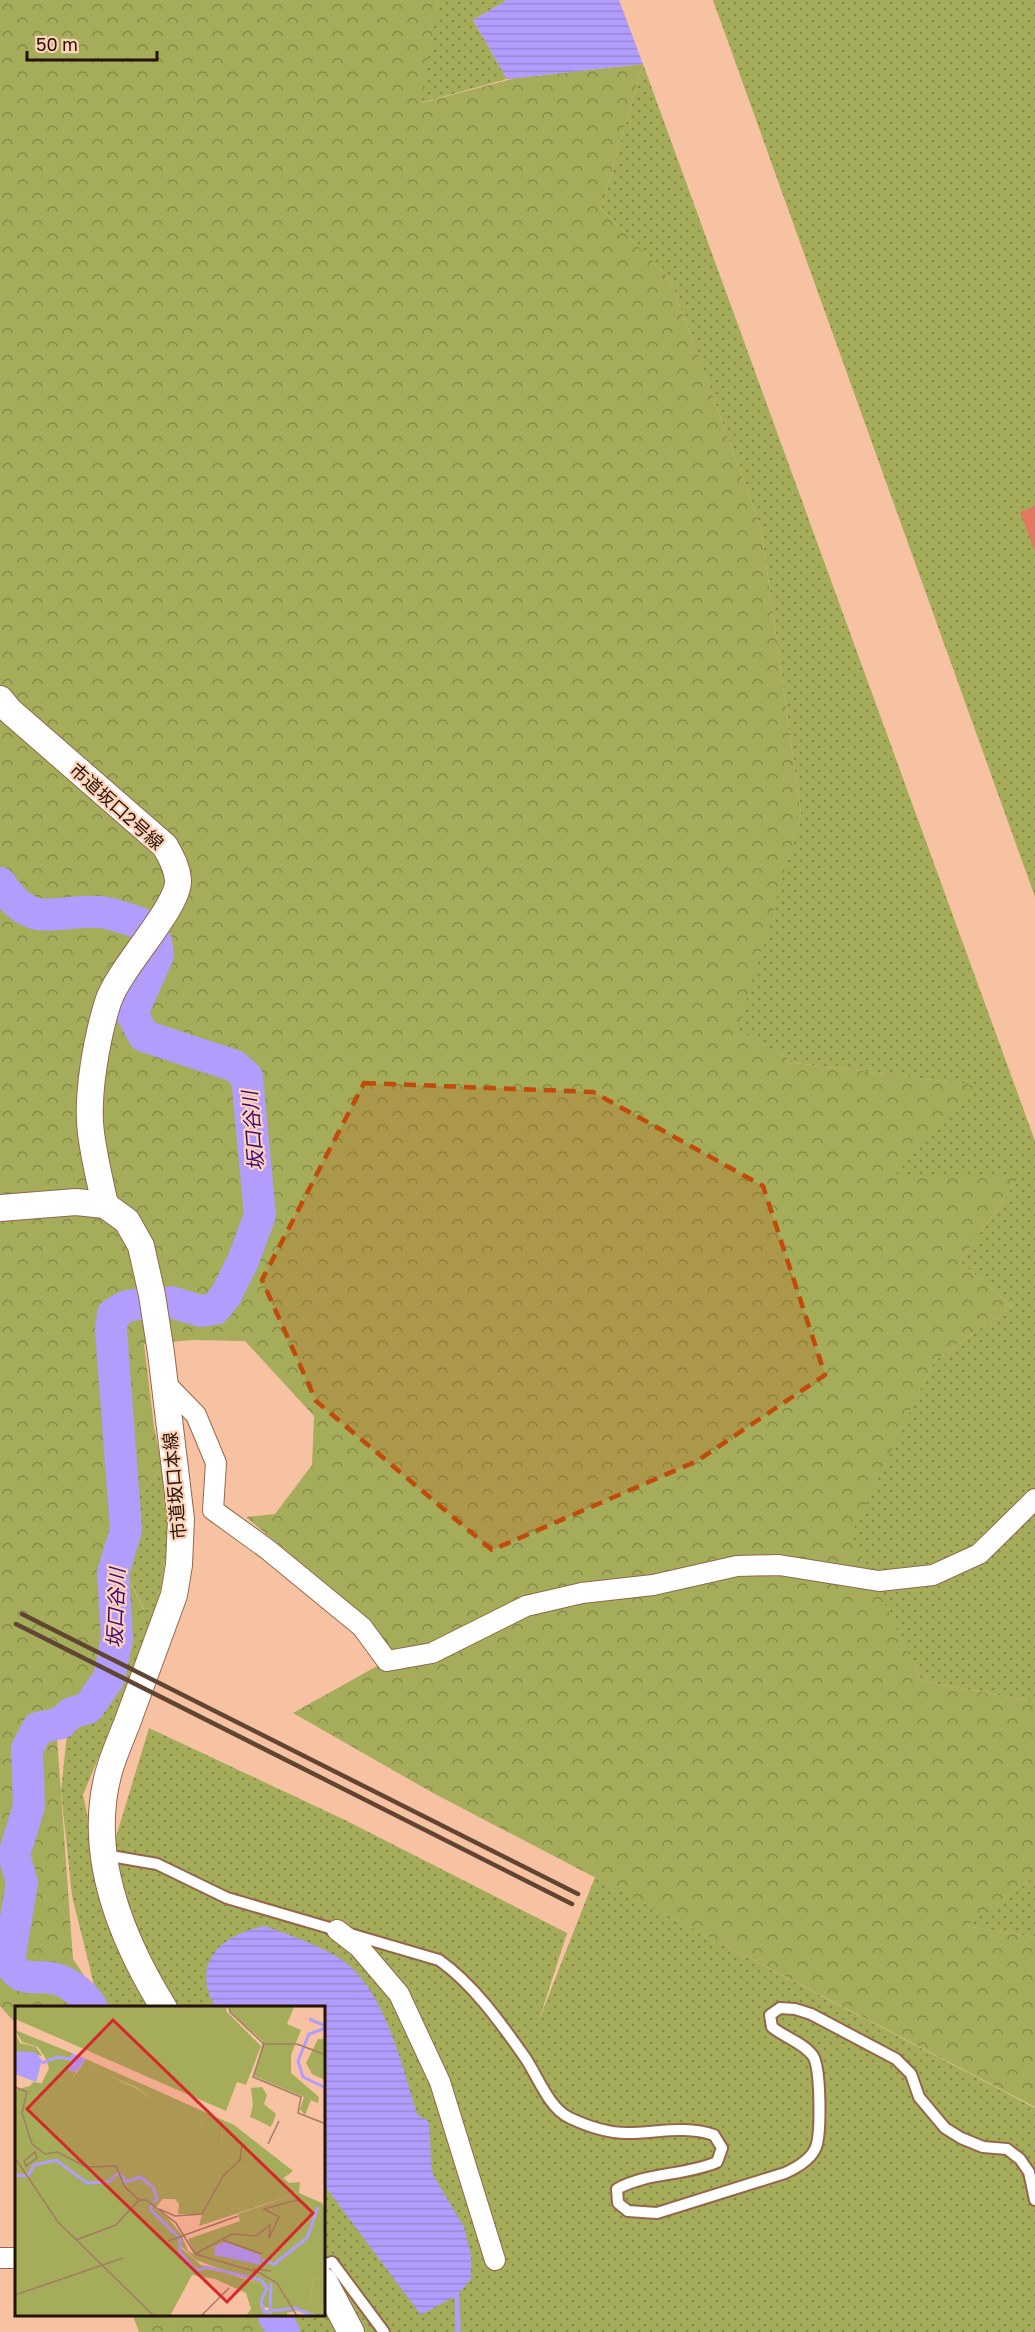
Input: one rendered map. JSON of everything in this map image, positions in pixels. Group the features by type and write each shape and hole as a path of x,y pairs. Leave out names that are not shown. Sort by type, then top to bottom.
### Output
{"street":[{"name":"市道坂口2号線","path":"0,699 10,711 165,846 175,865 178,882 173,900 126,967 108,1000 99,1039 90,1103 91,1132 105,1205"},
{"path":"0,1208 76,1202 105,1205"},
{"name":"市道坂口本線","path":"105,1205 127,1221 141,1246 152,1295 181,1519 179,1565 174,1595 108,1775 103,1811 104,1855 117,1916 136,1960 163,2006"},
{"path":"164,1382 196,1415 216,1463 213,1510 267,1549 362,1627 387,1661 432,1653 526,1606 582,1593 653,1585 737,1566 779,1565 879,1581 933,1575 979,1554 1035,1499"},
{"path":"337,1930 359,1947 399,1994 440,2082 495,2259"},
{"path":"326,2285 351,2332"}],"lane":[{"path":"104,1855 157,1864 227,1898 439,1960 456,1972 524,2055 552,2101 567,2117 591,2126 626,2133 690,2129 714,2135 722,2148 717,2162 703,2168 631,2181 617,2189 618,2202 628,2211 657,2213 785,2173 799,2167 816,2149 818,2073 814,2058 804,2047 783,2036 772,2027 770,2015 780,2008 795,2009 811,2014 896,2059 911,2074 919,2097 945,2128 983,2147 1007,2149 1020,2159 1029,2172 1035,2200"},
{"path":"326,2264 332,2262 384,2332"}],"highlighted area":[{"path":"364,1083 593,1092 763,1186 825,1375 697,1461 492,1550 316,1401 262,1280"}],"green space":[{"path":"0,0 438,0 421,103 516,78 643,64 601,209 670,279 761,528 801,814 738,1030 796,1063 975,1085 894,1176 1020,1176 960,1262 1012,1306 934,1361 851,1535 922,1681 1035,1702 1035,1876 966,1926 1035,1937 1035,2107 433,1793 293,1713 386,1661 362,1627 351,1605 246,1517 275,1514 312,1465 314,1416 245,1341 193,1340 144,1344 154,1427 162,1467 108,1538 147,1616 56,1724 73,1959 105,2006 15,2006 15,2023 0,2006"},
{"path":"438,0 507,0 473,20 507,79 420,103"},
{"path":"713,0 1035,0 1035,897"},
{"path":"643,64 1035,1141 1035,1702 922,1681 850,1535 934,1361 1012,1306 960,1262 1020,1176 893,1176 974,1085 796,1063 737,1030 801,814 761,528 670,279 601,209"},
{"path":"162,1467 169,1534 161,1589 140,1656 83,1795 98,1864 113,1847 149,1728 345,1820 567,1933 539,2020 595,1877 1035,2108 1035,2332 272,2332 266,2317 326,2317 326,2006 105,2006 96,1993 72,1896 61,1791 68,1724 123,1645 144,1609 108,1538"},
{"path":"1035,1876 1035,1937 965,1926"},
{"path":"133,2317 263,2317 269,2332 139,2332"}],"shaded area":[{"path":"507,0 619,0 643,64 507,79 473,20"},
{"path":"265,1926 311,1944 344,1961 364,1982 384,2017 400,2056 417,2114 429,2122 432,2173 464,2227 471,2255 471,2279 457,2295 421,2315 326,2188 326,2006 215,2006 206,1978 208,1965 223,1944 249,1930"}],"building":[{"path":"1035,506 1035,549 1034,549 1020,512"}],"waterway":[{"name":"坂口谷川","path":"0,883 12,898 33,913 44,915 99,912 140,923"},
{"name":"坂口谷川","path":"156,941 158,955 132,1014 144,1036 235,1066 247,1077 260,1215 243,1261 226,1295 215,1309 201,1311 171,1302"},
{"name":"坂口谷川","path":"90,2006 74,1988 59,1980 24,1976 13,1968 9,1960 22,1883 14,1855 29,1806 27,1749 38,1728 61,1723 71,1713 88,1708 109,1678 117,1638 113,1573 126,1530 111,1330 113,1314 127,1306 140,1304"},
{"path":"457,2295 458,2332"},
{"name":"坂口谷川","path":"275,2317 284,2332"}],"railway":[{"path":"22,1614 578,1894"},
{"path":"16,1624 572,1904"}]}
